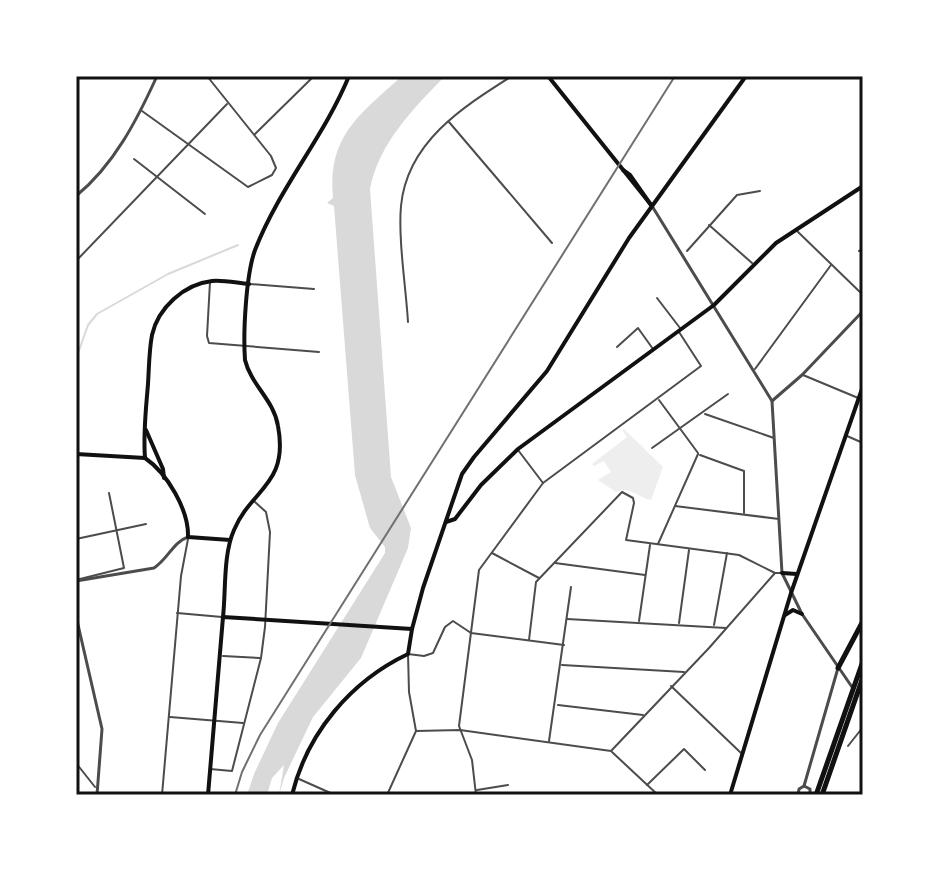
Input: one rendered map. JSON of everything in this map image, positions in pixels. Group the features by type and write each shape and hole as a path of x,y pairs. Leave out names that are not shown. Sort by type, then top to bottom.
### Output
{"highway":[{"path":"838,668 863,621"},
{"path":"819,795 857,696 863,661"},
{"path":"857,684 863,677"}],"main road":[{"path":"208,795 230,540 237,524 274,476 279,450 279,429 273,408 249,371 244,347 254,252 285,191 326,125 349,76"},
{"path":"548,76 623,170 648,196 652,206"},
{"path":"292,795 320,730 336,709 362,683 408,654 423,588 462,474 547,371 608,271 746,76"},
{"path":"446,522 453,521 481,485 518,449 714,305 753,264 795,229 863,186"},
{"path":"230,540 188,537 185,516 164,478 145,458 143,434 152,333 166,306 178,295 211,281 249,284"},
{"path":"730,795 783,617 863,386"},
{"path":"145,428 164,478"},
{"path":"145,458 151,445"},
{"path":"76,454 145,458"},
{"path":"448,511 460,511"},
{"path":"779,573 797,574"},
{"path":"783,617 793,610 802,614"},
{"path":"223,617 412,629"}],"street":[{"path":"76,196 103,171 141,110 157,76"},
{"path":"141,110 248,187 274,173 275,161 207,76"},
{"path":"255,135 314,76"},
{"path":"408,322 401,204 417,158 448,120 512,76"},
{"path":"76,261 227,103"},
{"path":"448,120 552,243"},
{"path":"134,159 205,214"},
{"path":"687,251 737,195 760,191"},
{"path":"652,206 772,401 780,519 779,573 802,614 857,696"},
{"path":"709,224 753,264"},
{"path":"795,229 863,295"},
{"path":"755,369 831,265"},
{"path":"211,281 207,340 214,344 319,352"},
{"path":"249,284 314,289"},
{"path":"476,795 472,760 460,730 478,575 543,483 701,366 657,298"},
{"path":"772,401 802,375 863,311"},
{"path":"617,347 638,328 653,350"},
{"path":"802,375 861,399"},
{"path":"652,448 728,394"},
{"path":"658,398 698,454 744,471 744,515"},
{"path":"703,413 775,438"},
{"path":"846,436 863,443"},
{"path":"518,449 543,483"},
{"path":"658,544 698,454"},
{"path":"529,640 536,582 622,492 633,498 634,503 626,540 739,555 779,573"},
{"path":"76,580 124,568 109,493"},
{"path":"210,769 232,771 261,658 270,532 266,512 255,501"},
{"path":"675,506 780,519"},
{"path":"76,539 146,524"},
{"path":"76,580 154,568 165,561 177,543 188,537"},
{"path":"162,795 177,613 188,537"},
{"path":"639,622 650,543"},
{"path":"679,624 689,548"},
{"path":"491,553 540,578"},
{"path":"714,626 727,553"},
{"path":"555,563 645,575"},
{"path":"611,751 779,573"},
{"path":"549,741 571,587"},
{"path":"177,613 223,617"},
{"path":"76,619 103,739 96,795"},
{"path":"567,619 728,628"},
{"path":"387,795 416,731 409,692 408,654 424,656 434,652 450,621 471,633 564,645"},
{"path":"220,656 261,658"},
{"path":"561,664 684,672"},
{"path":"798,795 799,789 804,786 838,668"},
{"path":"671,686 742,754"},
{"path":"555,704 644,716"},
{"path":"169,717 244,723"},
{"path":"848,746 863,727"},
{"path":"416,731 460,730 611,751 658,795"},
{"path":"647,785 684,749 705,770"},
{"path":"76,763 98,789"},
{"path":"297,778 335,795"},
{"path":"476,790 508,785"},
{"path":"804,786 810,789 810,795"}],"shaded area":[{"path":"402,76 445,76 389,142 374,172 370,189 391,477 411,528 408,548 361,658 313,717 279,795 284,765 272,778 267,795 247,795 278,723 385,553 385,547 370,528 355,475 334,206 327,203 333,198 335,158 341,142 360,115"},
{"path":"624,429 663,467 651,500 630,491 616,492 598,480 611,472 604,461 594,466 592,464 627,437"}],"waterway":[{"path":"76,359 88,325 97,314 168,274 238,245"}],"railway":[{"path":"235,795 260,735 675,76"}]}
